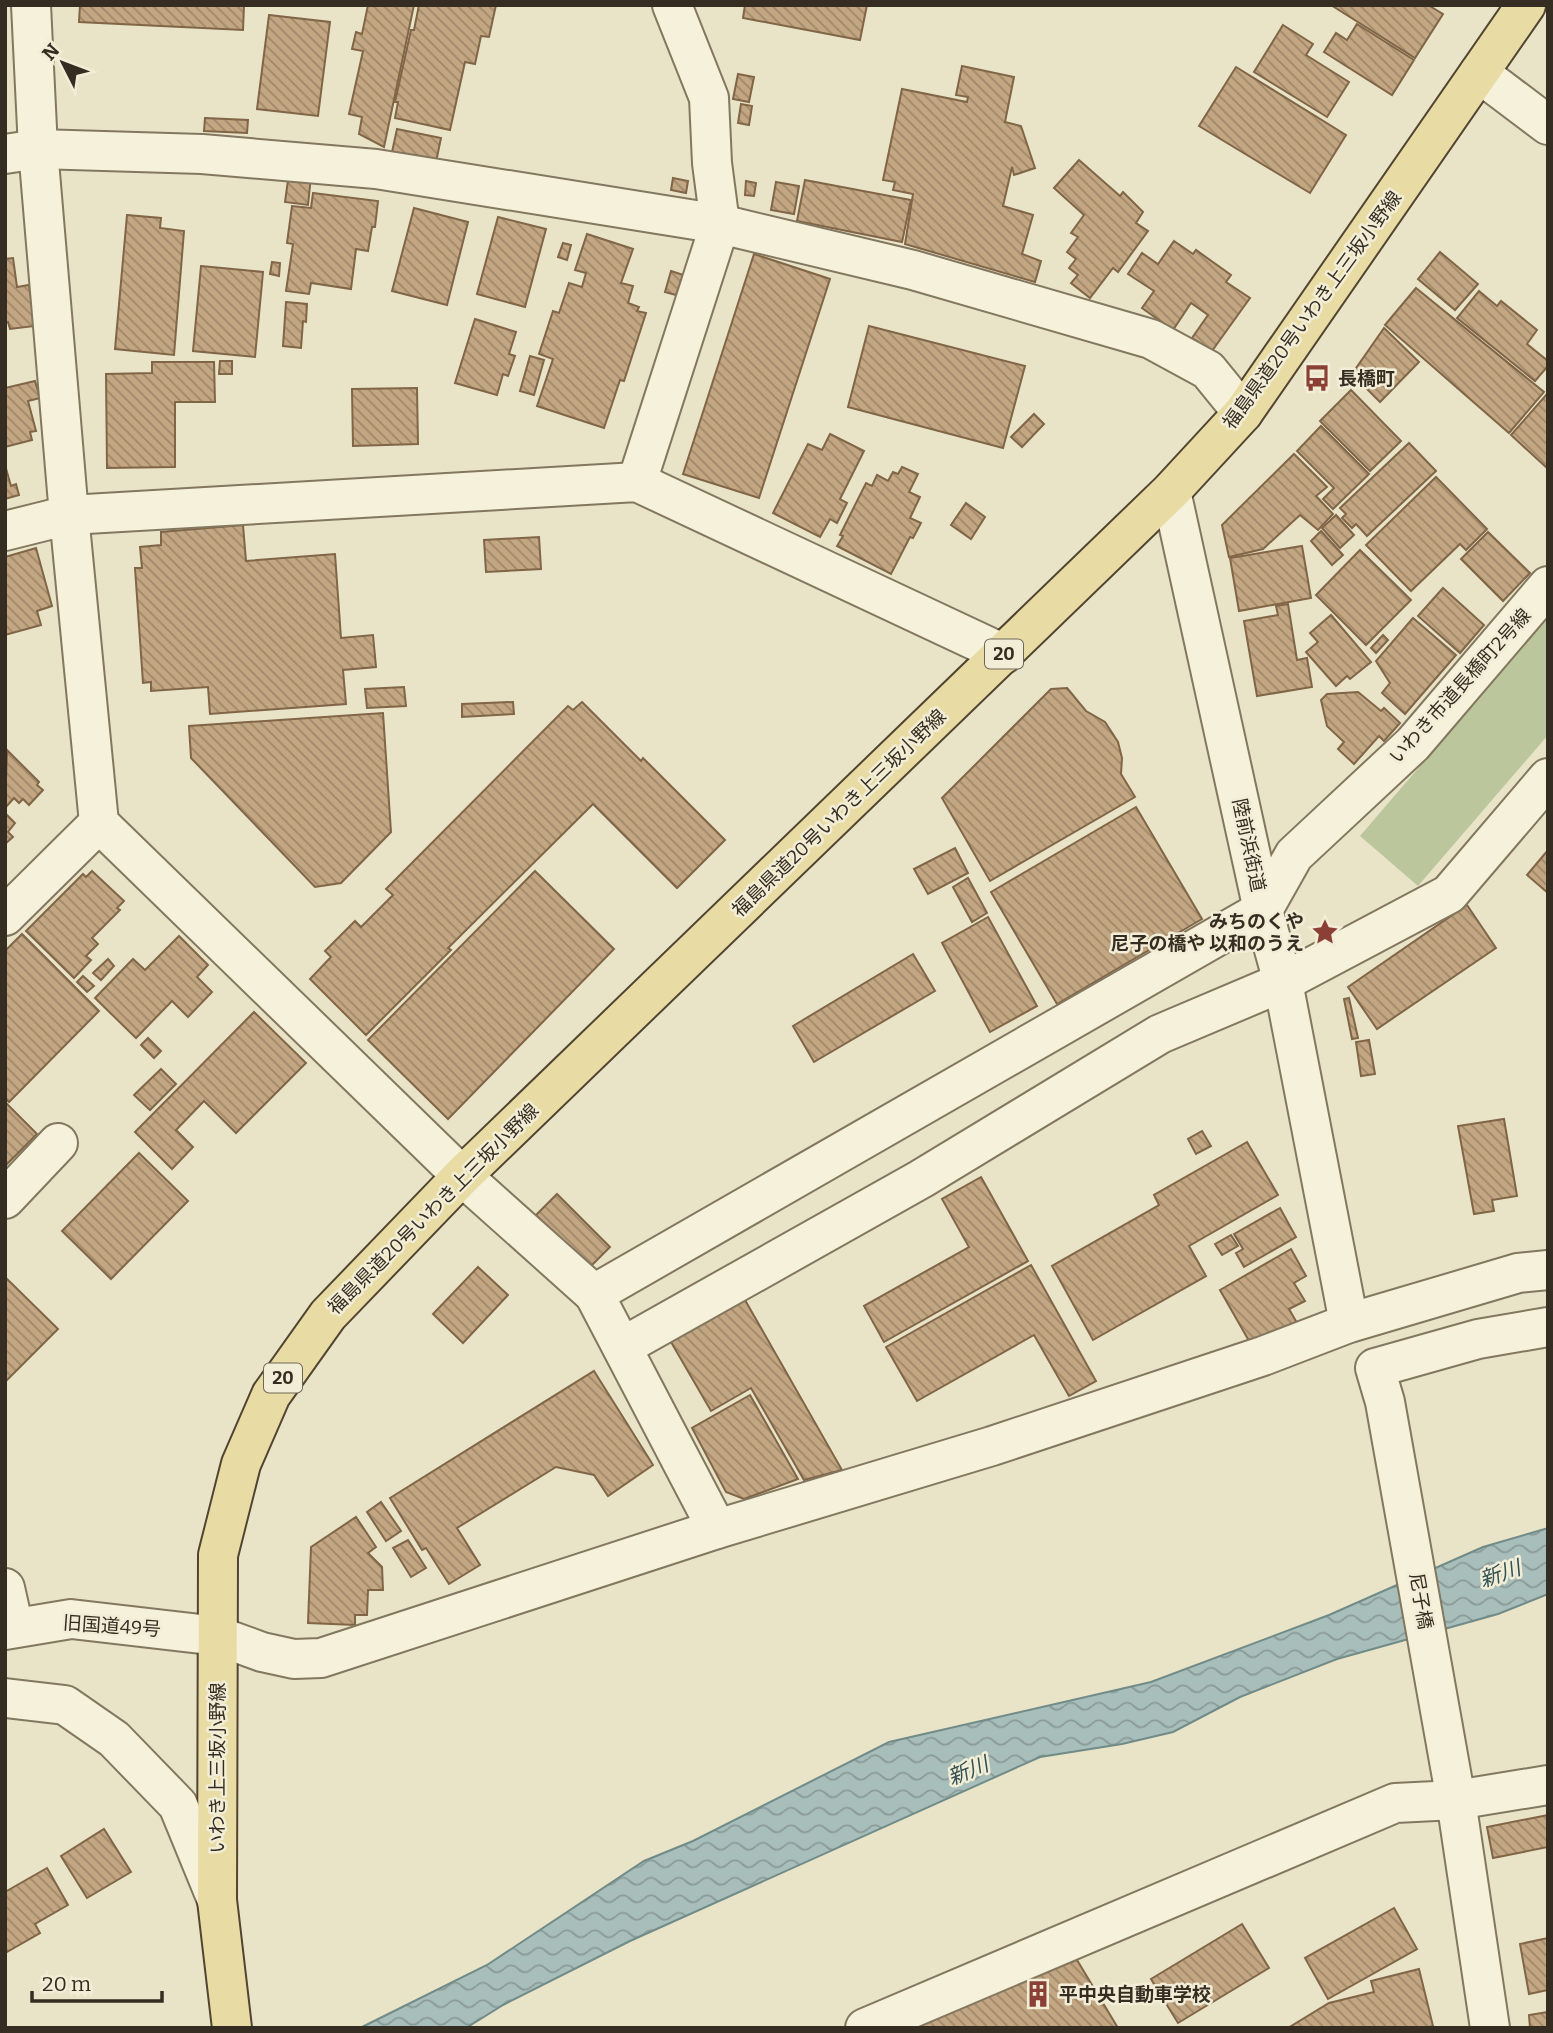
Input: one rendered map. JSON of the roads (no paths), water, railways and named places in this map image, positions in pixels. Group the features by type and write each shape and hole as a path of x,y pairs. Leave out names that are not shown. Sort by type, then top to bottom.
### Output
{"main road":[{"name":"福島県道20号いわき上三坂小野線","path":"218,1636 218,1555 242,1464 271,1395 328,1315 462,1176 1171,491 1243,413 1526,5"},
{"name":"いわき上三坂小野線","path":"216,1900 218,1636"},
{"name":"20","path":"216,1900 232,2028"}],"street":[{"path":"31,5 22,151 69,515 99,823 462,1176 594,1294 717,1529"},
{"path":"637,482 720,223 712,163 709,98 672,5"},
{"path":"1479,73 1548,125"},
{"path":"22,151 202,154 376,169 720,223 913,270 1151,339 1208,370 1243,413"},
{"path":"5,531 69,515 637,482 1004,654"},
{"name":"陸前浜街道","path":"1171,491 1263,910 1283,982 1349,1322"},
{"name":"いわき市道長橋町2号線","path":"1263,910 1294,855 1413,744 1548,586"},
{"path":"622,1347 921,1179 1160,1034 1283,982 1449,894 1548,778"},
{"path":"12,898 99,823"},
{"path":"594,1294 1263,910"},
{"path":"5,1199 58,1143"},
{"name":"旧国道49号","path":"10,1629 71,1619 218,1636 262,1652 294,1659 321,1658 717,1529 1005,1442 1263,1356 1349,1322 1518,1273 1548,1270"},
{"name":"尼子橋","path":"1490,2028 1456,1800 1385,1402 1375,1368 1478,1339 1548,1327"},
{"path":"5,1588 10,1629"},
{"path":"5,1698 65,1706 114,1739 178,1805 216,1900"},
{"path":"865,2028 1395,1803 1456,1800 1548,1785"}],"water":[{"name":"新川","path":"1548,1528 1548,1594 1498,1614 1337,1659 1240,1697 1173,1732 1122,1744 1040,1757 630,1941 503,2005 466,2028 360,2028 487,1965 644,1861 693,1841 889,1742 1151,1682 1329,1615 1483,1547"}],"place":[{"name":"長橋町","path":"1317,378"},
{"name":"みちのくや 尼子の橋や 以和のうえ","path":"1325,932"},
{"name":"平中央自動車学校","path":"1038,1994"}]}
